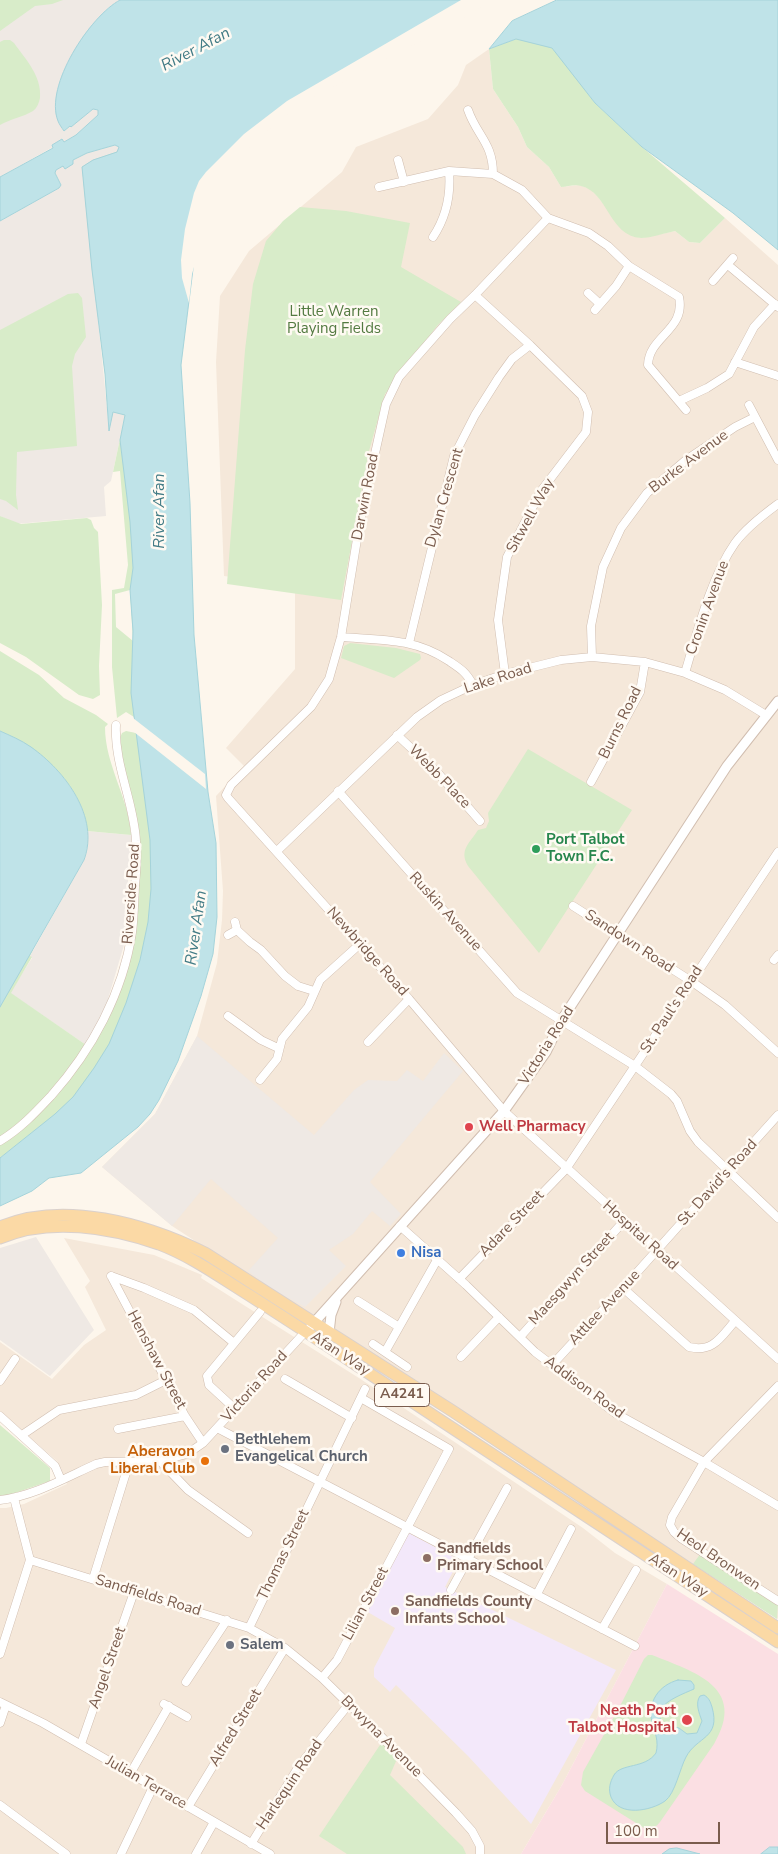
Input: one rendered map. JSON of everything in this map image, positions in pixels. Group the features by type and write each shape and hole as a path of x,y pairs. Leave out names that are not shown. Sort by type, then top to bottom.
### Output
{"main road":[{"name":"Afan Way","path":"0,1227 25,1219 47,1216 72,1216 140,1226 174,1238 205,1253 462,1417 778,1628"},
{"name":"Afan Way","path":"0,1238 12,1233 44,1227 96,1229 159,1244 179,1253 211,1270 778,1642"}],"street":[{"path":"468,110 489,146 493,162 493,174"},
{"path":"462,121 471,118"},
{"path":"398,160 404,182"},
{"path":"433,237 440,227 449,200 449,171"},
{"path":"379,187 449,171 493,174 522,190 548,218 589,233 608,246 629,266 679,297 681,307 679,316 648,355 648,365 686,410"},
{"name":"Darwin Road","path":"226,795 230,785 311,707 329,679 341,637 360,522 386,404 399,378 450,318 476,295 548,218"},
{"path":"440,227 448,231"},
{"path":"713,281 733,258"},
{"path":"680,401 707,388 728,374 754,327 776,305 728,265"},
{"path":"588,293 598,307 616,286 629,266"},
{"name":"Sitwell Way","path":"476,295 582,396 588,412 586,432 541,491 507,557 498,620 505,674"},
{"name":"Dylan Crescent","path":"409,643 454,456 475,415 499,377 512,359 530,345"},
{"path":"735,362 778,376"},
{"path":"749,405 778,460"},
{"name":"Burke Avenue","path":"592,657 591,626 603,566 621,528 647,494 686,460 754,416"},
{"name":"Cronin Avenue","path":"684,673 717,577 726,558 736,542 751,526 778,504"},
{"path":"341,637 409,643 428,649 466,672 473,685"},
{"name":"Lake Road","path":"277,851 397,734 417,717 441,700 473,685 505,674 562,660 592,657 645,662 684,673 725,690 766,715"},
{"name":"Burns Road","path":"591,782 640,692 645,662"},
{"name":"Victoria Road","path":"0,1500 14,1498 96,1464 105,1462 160,1461 187,1454 203,1443 306,1332 504,1112 546,1052 561,1022 727,766 778,701"},
{"name":"Riverside Road","path":"0,1141 22,1126 33,1115 62,1083 89,1047 106,1016 127,955 133,920 137,843 117,751 116,725"},
{"name":"Webb Place","path":"397,734 437,772 480,821"},
{"name":"Ruskin Avenue","path":"338,791 517,992 561,1022 636,1066 671,1094 677,1101 690,1131 698,1142 778,1218"},
{"name":"Newbridge Road","path":"226,795 409,999 504,1112"},
{"name":"St. Paul's Road","path":"566,1169 778,852"},
{"name":"Sandown Road","path":"573,906 691,981 733,1011 778,1053"},
{"path":"228,935 236,926 285,976 298,986 314,991"},
{"path":"260,1080 277,1059 278,1048 282,1038 308,1007 320,980 360,944"},
{"path":"368,1042 409,999"},
{"path":"228,1016 261,1040 278,1048"},
{"path":"236,1023 242,1016"},
{"path":"375,1034 381,1041"},
{"path":"269,1071 275,1078"},
{"name":"Hospital Road","path":"504,1112 778,1359"},
{"name":"St. David's Road","path":"657,1250 778,1115"},
{"name":"Adare Street","path":"459,1279 566,1169"},
{"name":"Maesgwyn Street","path":"520,1337 624,1221"},
{"name":"Addison Road","path":"400,1226 459,1279 535,1352 615,1413 704,1462 778,1506"},
{"name":"Attlee Avenue","path":"552,1365 657,1250"},
{"path":"385,1352 437,1260"},
{"name":"Henshaw Street","path":"203,1443 185,1416 111,1276 194,1310 234,1343"},
{"path":"623,1288 689,1346 697,1349 706,1348 717,1342 735,1321"},
{"path":"329,1332 331,1315 337,1297"},
{"path":"358,1301 399,1327"},
{"path":"234,1408 209,1385 207,1376 260,1312"},
{"path":"461,1357 499,1317"},
{"path":"373,1344 407,1367"},
{"path":"0,1381 15,1359"},
{"path":"285,1379 352,1418"},
{"path":"22,1435 58,1410 136,1395 166,1380"},
{"path":"704,1462 778,1386"},
{"name":"Thomas Street","path":"248,1628 365,1389"},
{"name":"Lilian Street","path":"322,1678 337,1660 448,1449 361,1398"},
{"path":"0,1416 54,1466 61,1480"},
{"path":"118,1429 185,1416"},
{"path":"217,1428 635,1646"},
{"path":"160,1461 188,1490 248,1533"},
{"name":"Heol Bronwen","path":"704,1462 672,1517 670,1525 674,1532 682,1539 778,1601"},
{"path":"93,1579 129,1463"},
{"path":"451,1590 507,1488"},
{"path":"0,1654 30,1560 14,1498"},
{"path":"537,1594 571,1529"},
{"name":"Sandfields Road","path":"30,1560 227,1620 264,1637"},
{"path":"602,1629 636,1570"},
{"name":"Angel Street","path":"81,1744 134,1592"},
{"path":"199,1680 188,1678 227,1620"},
{"name":"Brwyna Avenue","path":"264,1637 285,1648 322,1678 349,1704 472,1831 480,1846 480,1854"},
{"name":"Alfred Street","path":"188,1807 285,1648"},
{"path":"0,1723 3,1704"},
{"name":"Julian Terrace","path":"3,1704 43,1722 270,1854"},
{"name":"Harlequin Road","path":"251,1844 300,1766 349,1704"},
{"path":"130,1774 167,1705 187,1717"},
{"path":"120,1854 153,1787"},
{"path":"0,1805 66,1854"},
{"path":"196,1854 214,1822"}],"shaded area":[{"path":"0,0 120,0 107,9 87,32 65,68 58,87 57,115 64,131 93,109 98,110 98,115 76,135 64,142 61,140 52,145 53,147 0,177"},
{"path":"489,49 493,89 518,127 527,147 549,167 561,187 579,185 591,189 631,235 641,238 675,231 689,242 700,243 725,218 778,265 778,1619 172,1226 102,1167 155,1114 197,1036 217,963 222,920 223,891 216,796 244,766 226,748 295,669 295,585 224,576 216,362 220,296 249,251 342,172 356,147 428,119 458,85 466,65"},
{"path":"115,145 119,146 119,150 90,239 109,428 113,412 125,415 111,481 104,487 106,516 16,524 0,516 0,221 59,188 61,184 55,173 63,165 65,168 73,160 87,153"},
{"path":"87,831 131,835 133,869 128,877 128,893 131,897 124,945 108,999 111,1001 89,1047 10,993 32,958 30,956 84,860 87,849"},
{"path":"197,1036 314,1135 354,1090 368,1080 397,1081 407,1070 423,1081 444,1053 463,1071 370,1182 401,1214 390,1226 372,1211 353,1234 329,1250 346,1266 305,1307 272,1289 248,1271 278,1238 211,1179 172,1226 102,1167 155,1114"},
{"path":"36,1237 94,1330 50,1376 0,1340 0,1248"},
{"path":"64,1238 154,1255 202,1275 201,1278 362,1380 583,1528 615,1553 667,1584 562,1785 521,1854 0,1854 0,1508 24,1504 67,1484 57,1461 0,1411 0,1342 52,1379 84,1345 106,1330 85,1287 90,1281"},
{"path":"409,1533 459,1560 445,1587 616,1670 531,1824 468,1756 396,1685 390,1692 374,1677 374,1668 395,1628 366,1611"},
{"name":"Neath Port Talbot Hospital","path":"667,1584 778,1654 778,1854 521,1854 562,1785"}],"green space":[{"path":"0,0 63,0 52,4 35,6 0,31"},
{"path":"516,39 537,41 552,48 595,103 642,147 725,218 700,243 689,242 675,231 641,238 630,235 622,230 597,196 590,190 579,185 561,187 549,167 527,147 518,127 493,89 489,49"},
{"path":"10,40 14,43 36,75 40,98 38,105 33,111 0,125 0,42"},
{"path":"119,151 187,802 116,1084 30,1135 0,1158 0,930 33,950 30,956 32,957 11,993 89,1047 106,1016 127,955 136,865 119,740 122,733 126,731 136,733 134,717 126,712 117,718 112,667 112,590 124,588 128,565 120,471 113,472 125,415 113,412 109,431 105,374 82,167 93,160","holes":["130,590 133,641 116,627 115,594"]},
{"name":"Little Warren Playing Fields","path":"300,207 346,211 410,223 401,267 461,302 437,326 385,394 369,451 341,600 227,584 245,350 253,284 266,241 283,221"},
{"path":"78,293 82,298 86,337 75,354 72,366 77,446 17,452 16,495 18,510 0,499 0,330 68,294"},
{"path":"0,516 21,524 87,518 91,520 98,532 102,605 99,666 100,695 93,699 79,695 26,657 0,643"},
{"path":"350,643 396,648 420,654 421,658 394,678 341,658 344,646"},
{"path":"0,651 39,675 64,698 96,715 108,724 105,727 106,741 126,808 131,835 87,831 84,814 77,798 57,770 30,748 0,731"},
{"name":"Port Talbot Town F.C.","path":"528,749 632,810 539,953 468,866 464,856 466,847 478,830 486,828 489,821 488,813"},
{"path":"0,1425 50,1468 50,1481 12,1494 0,1496"},
{"path":"701,1553 778,1603 777,1619 693,1564"},
{"path":"648,1655 684,1668 712,1684 720,1695 725,1708 723,1725 714,1744 660,1822 651,1829 644,1828 585,1791 581,1785 583,1772 644,1659"},
{"path":"382,1742 397,1759 390,1775 463,1847 466,1854 347,1854 319,1836"}],"water":[{"name":"River Afan","path":"120,0 487,0 314,94 279,117 241,153 212,197 195,253 181,365 190,503 194,635 208,792 216,843 217,917 213,954 201,996 178,1061 150,1114 138,1127 81,1173 49,1178 32,1191 0,1206 0,1158 55,1114 73,1097 94,1068 109,1044 126,1003 140,960 148,922 151,889 150,840 131,693 133,631 130,590 133,568 130,522 120,440 125,415 113,412 109,431 105,374 82,167 93,160 117,152 119,147 115,145 87,153 73,160 73,164 65,169 63,166 56,170 55,173 61,185 59,188 0,221 0,177 53,148 52,145 62,139 64,142 76,135 98,115 98,110 93,109 64,131 58,121 55,106 58,90 72,53 96,21 108,8"},
{"path":"557,0 778,0 778,250 733,213 642,147 595,103 552,48 516,39 489,49 512,21"},
{"path":"0,731 31,747 44,757 67,782 83,812 88,844 84,860 0,1007"},
{"path":"678,1680 691,1681 694,1689 676,1697 663,1706 660,1712 661,1722 666,1726 679,1728 687,1734 697,1733 702,1721 698,1702 700,1696 704,1695 710,1701 714,1717 711,1731 686,1757 669,1798 659,1805 644,1809 628,1810 615,1803 611,1797 610,1786 614,1775 617,1771 646,1762 656,1753 657,1741 651,1715 653,1701 660,1690 671,1682"},
{"path":"770,1847 778,1847 778,1854 761,1854"},
{"path":"677,1848 700,1854 662,1854 669,1849"}],"pier":[{"path":"461,0 489,0 472,14 316,96 280,119 243,154 214,198 192,274 189,303 182,278 181,260 185,229 194,193 199,181 206,172 244,134 287,101"},
{"path":"133,718 205,774 206,789 134,732"}],"place":[{"name":"Port Talbot Town F.C.","path":"536,849"},
{"name":"Well Pharmacy","path":"469,1127"},
{"name":"Nisa","path":"401,1253"},
{"name":"Bethlehem Evangelical Church","path":"225,1449"},
{"name":"Aberavon Liberal Club","path":"205,1461"},
{"name":"Sandfields Primary School","path":"427,1558"},
{"name":"Sandfields County Infants School","path":"395,1611"},
{"name":"Salem","path":"230,1645"},
{"name":"Neath Port Talbot Hospital","path":"687,1720"}]}
